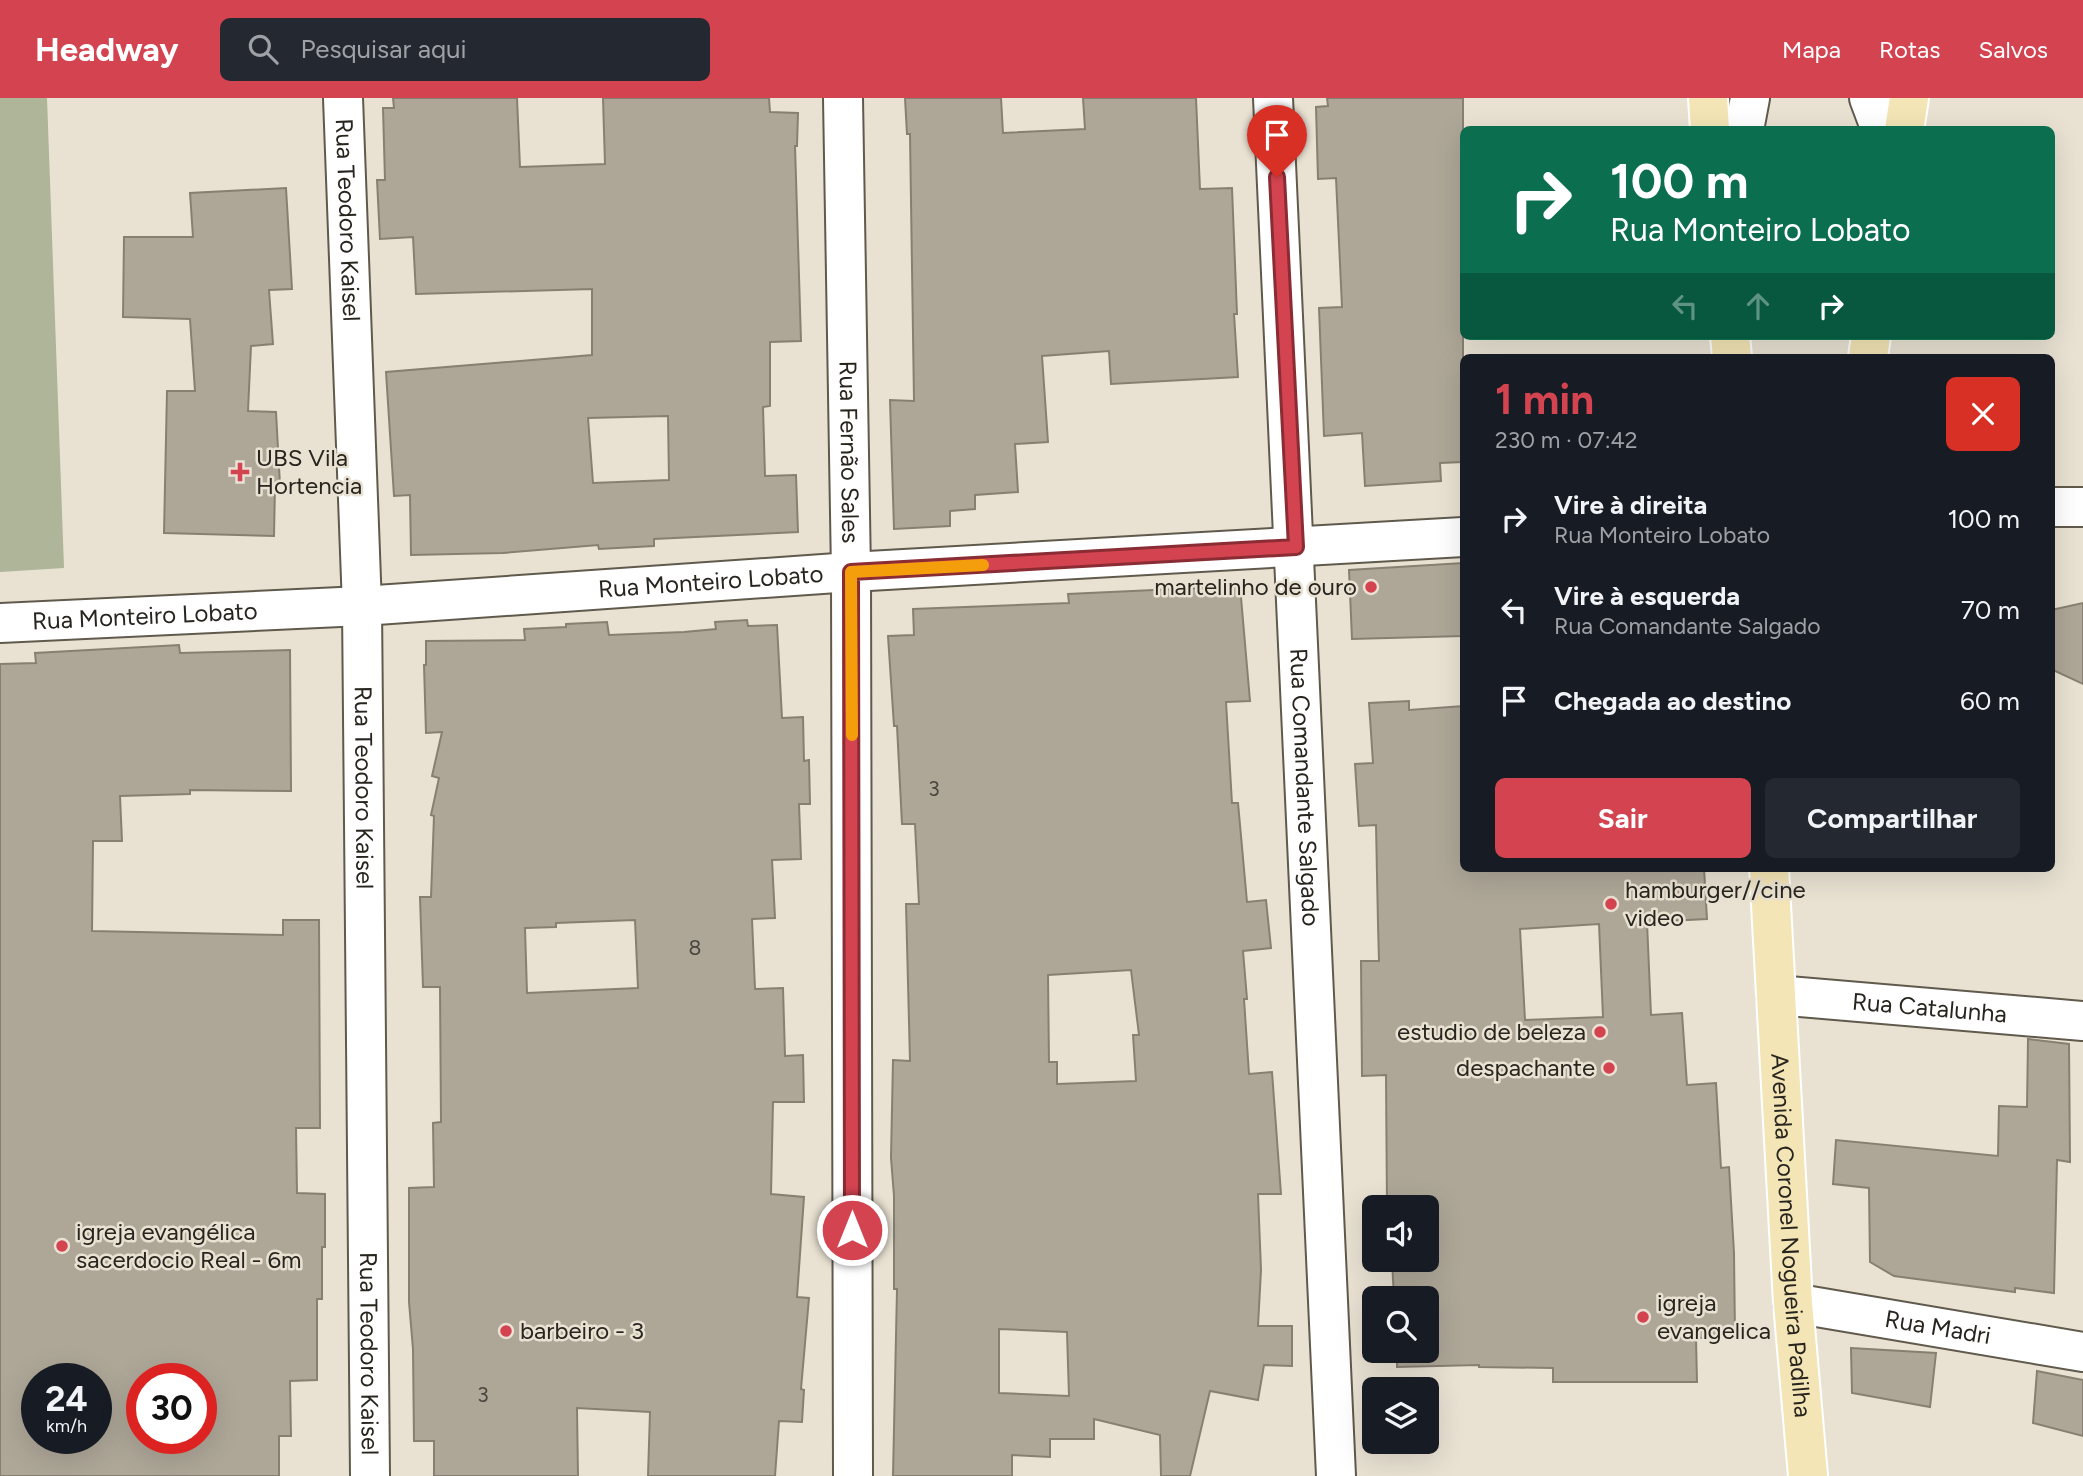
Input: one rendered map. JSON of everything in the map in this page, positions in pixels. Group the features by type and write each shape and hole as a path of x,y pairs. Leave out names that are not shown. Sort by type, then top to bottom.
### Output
{"main road":[{"path":"1708,98 1710,126"},
{"path":"1905,126 1909,98"},
{"name":"Avenida Coronel Nogueira Padilha","path":"1769,872 1793,1303 1808,1476"},
{"name":"Avenida Coronel Nogueira Padilha","path":"1776,995 1791,872"}],"street":[{"name":"Rua Teodoro Kaisel","path":"343,98 362,606 370,1476"},
{"name":"Rua Fernão Sales","path":"844,98 851,572 853,1476"},
{"name":"Rua Comandante Salgado","path":"1273,98 1296,547 1336,1476"},
{"path":"1745,126 1750,98"},
{"path":"1869,98 1880,126"},
{"path":"2055,507 2083,506"},
{"name":"Rua Monteiro Lobato","path":"0,623 362,606 851,572 1460,537"},
{"name":"Rua Catalunha","path":"1776,995 2083,1021"},
{"name":"Rua Madri","path":"1793,1303 2083,1352"}],"green space":[{"path":"0,98 47,98 64,568 0,572"}],"building":[{"path":"393,98 517,98 520,167 605,164 603,98 769,98 770,112 798,113 795,146 801,341 770,342 770,406 763,407 765,476 796,475 798,532 654,539 654,546 599,549 598,545 503,553 411,555 410,495 394,496 386,372 592,355 592,289 416,294 413,237 380,239 377,180 385,180 383,108 394,108","holes":["668,416 669,480 593,483 588,418"]},
{"path":"905,98 1001,98 1003,133 1085,129 1083,98 1196,98 1200,189 1232,188 1238,377 1111,384 1109,351 1042,356 1048,442 1015,444 1018,492 975,495 975,509 950,511 950,526 894,529 890,400 914,401 910,134 907,134"},
{"path":"1327,98 1463,98 1463,126 1460,126 1460,340 1463,340 1463,354 1460,354 1460,462 1440,463 1441,481 1365,486 1362,433 1324,436 1319,308 1342,307 1336,178 1318,179 1316,107 1328,106"},
{"path":"286,188 292,289 269,290 273,344 251,346 248,411 276,412 280,485 275,485 274,536 164,533 167,391 195,391 190,319 123,317 124,237 193,237 190,193"},
{"name":"martelinho de ouro","path":"1460,563 1460,636 1352,639 1349,570"},
{"path":"1240,586 1250,701 1226,702 1232,803 1238,803 1247,902 1266,900 1271,948 1243,951 1249,1074 1272,1072 1281,1194 1258,1194 1261,1270 1258,1326 1292,1326 1292,1366 1264,1365 1258,1400 1210,1391 1190,1476 1161,1476 1160,1435 1094,1419 1094,1439 1050,1439 1050,1457 1012,1455 1012,1476 893,1476 897,1289 894,1289 894,1196 891,1158 893,1060 910,1061 906,904 919,904 915,824 902,824 897,726 894,726 888,636 914,635 913,609 1069,603 1068,594","holes":["1131,970 1139,1035 1133,1035 1136,1081 1057,1084 1057,1062 1049,1062 1048,975","999,1329 1067,1332 1069,1396 999,1393"]},
{"path":"2083,603 2083,684 2055,671 2055,609"},
{"path":"747,620 748,626 777,625 782,718 803,717 804,761 809,760 810,804 799,804 801,859 772,860 775,918 752,919 755,989 783,988 785,1056 803,1055 804,1102 773,1102 771,1194 804,1197 797,1297 809,1298 801,1389 804,1390 802,1422 779,1421 775,1476 648,1476 650,1412 577,1408 578,1476 434,1476 434,1441 414,1441 413,1349 409,1302 409,1188 434,1187 433,1123 441,1122 440,987 423,987 420,897 431,897 434,816 431,815 439,778 432,776 442,732 426,733 426,641 525,640 524,629 607,622 609,635 684,632 716,629 715,622","holes":["635,920 638,988 527,993 525,928 556,927 556,923"]},
{"path":"179,645 180,653 290,650 291,791 190,790 190,794 120,796 122,841 93,841 92,931 283,935 283,920 319,920 320,1128 296,1128 297,1193 325,1194 322,1299 317,1299 317,1380 290,1381 291,1436 279,1436 279,1476 0,1476 0,664 36,663 35,653"},
{"path":"1409,701 1409,710 1460,706 1460,872 1704,872 1707,919 1647,922 1651,1015 1682,1013 1687,1085 1716,1083 1721,1168 1729,1167 1735,1337 1696,1338 1697,1382 1553,1382 1553,1368 1479,1365 1397,1367 1397,1363 1439,1363 1439,1286 1393,1286 1393,1272 1439,1272 1439,1195 1387,1195 1386,1075 1362,1076 1361,961 1379,961 1376,825 1359,826 1355,764 1373,763 1369,703","holes":["1599,924 1603,1017 1525,1020 1520,929"]},
{"path":"2028,1039 2069,1044 2070,1162 2057,1160 2054,1293 2015,1288 2015,1292 1894,1276 1870,1262 1869,1188 1833,1184 1836,1140 1998,1156 1999,1106 2027,1107"},
{"path":"1851,1348 1936,1353 1930,1407 1852,1393"},
{"path":"2037,1371 2083,1380 2083,1436 2033,1423"}],"slow traffic":[{"path":"852,735 851,572 983,565"}],"place":[{"name":"UBS Vila Hortencia","path":"240,472"},
{"name":"martelinho de ouro","path":"1371,587"},
{"name":"hamburger//cine video","path":"1611,904"},
{"name":"estudio de beleza","path":"1600,1032"},
{"name":"despachante","path":"1609,1068"},
{"name":"igreja evangélica sacerdocio Real - 6m","path":"62,1246"},
{"name":"igreja evangelica","path":"1643,1317"},
{"name":"barbeiro - 3","path":"506,1331"}],"route":[{"path":"852,1230 851,572 1296,547 1277,177"}]}
